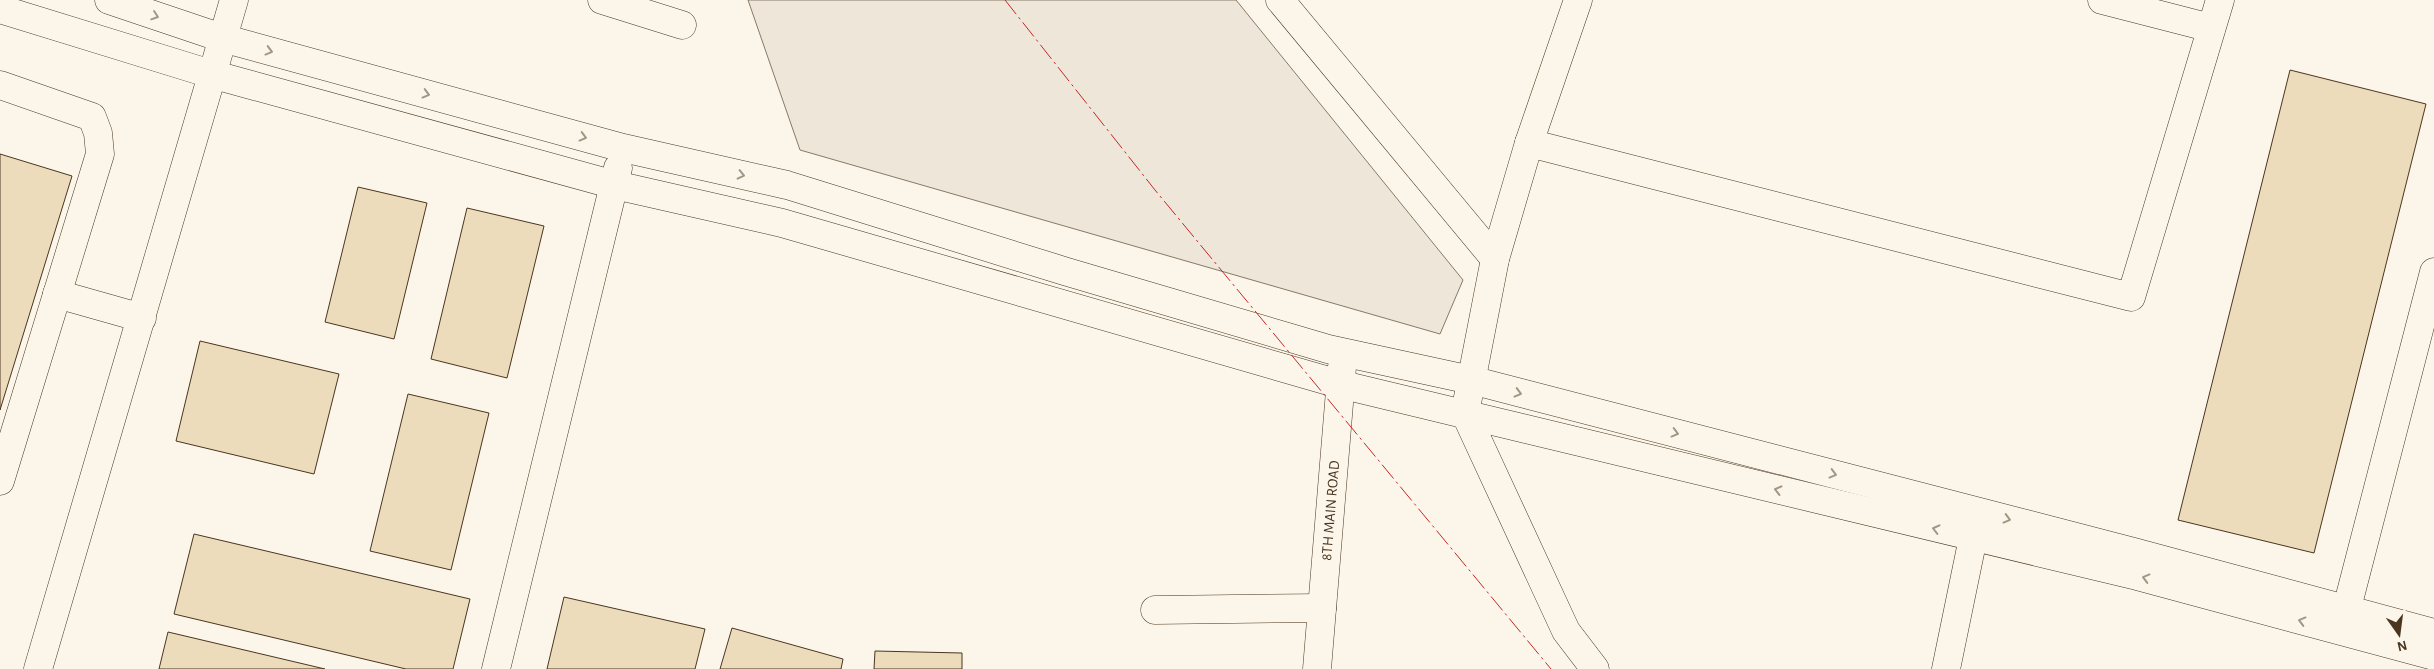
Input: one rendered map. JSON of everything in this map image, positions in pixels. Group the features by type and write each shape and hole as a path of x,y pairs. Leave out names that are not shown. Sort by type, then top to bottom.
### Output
{"street":[{"path":"109,0 222,38 623,148 787,185 1064,272 1344,353 1471,380 2134,552 2343,620 2434,656"},
{"path":"38,669 234,0"},
{"path":"602,0 682,25"},
{"path":"1280,0 1494,259"},
{"path":"1578,0 1529,143 1494,259 1465,414 1566,631 1595,669"},
{"path":"2102,0 2211,28"},
{"path":"1529,143 2131,297 2220,0"},
{"path":"13,8 211,74 615,185 782,223 1339,384 2137,576 2343,620 2434,634"},
{"path":"0,85 92,117 98,133 100,154 0,481"},
{"path":"496,669 623,148"},
{"path":"1055,302 1064,272"},
{"path":"2343,620 2434,272"},
{"path":"57,294 142,318"},
{"name":"8TH MAIN ROAD","path":"1317,669 1339,384 1344,353"},
{"path":"1946,669 1973,538"},
{"path":"1156,610 1322,608"}],"shaded area":[{"path":"748,0 1236,0 1463,280 1440,334 800,150"}],"building":[{"path":"2290,70 2426,104 2314,553 2178,520"},
{"path":"0,154 72,176 0,410"},
{"path":"358,187 427,203 394,339 325,322"},
{"path":"467,208 544,226 507,378 431,359"},
{"path":"200,341 339,374 314,474 176,441"},
{"path":"408,394 489,413 451,570 370,551"},
{"path":"194,534 470,599 453,669 406,669 174,614"},
{"path":"564,597 705,629 695,669 547,669"},
{"path":"732,628 843,659 841,669 720,669"},
{"path":"168,632 325,669 159,669"},
{"path":"875,651 962,653 962,669 874,669"}],"power":[{"path":"1005,0 1155,190 1551,669"}]}
